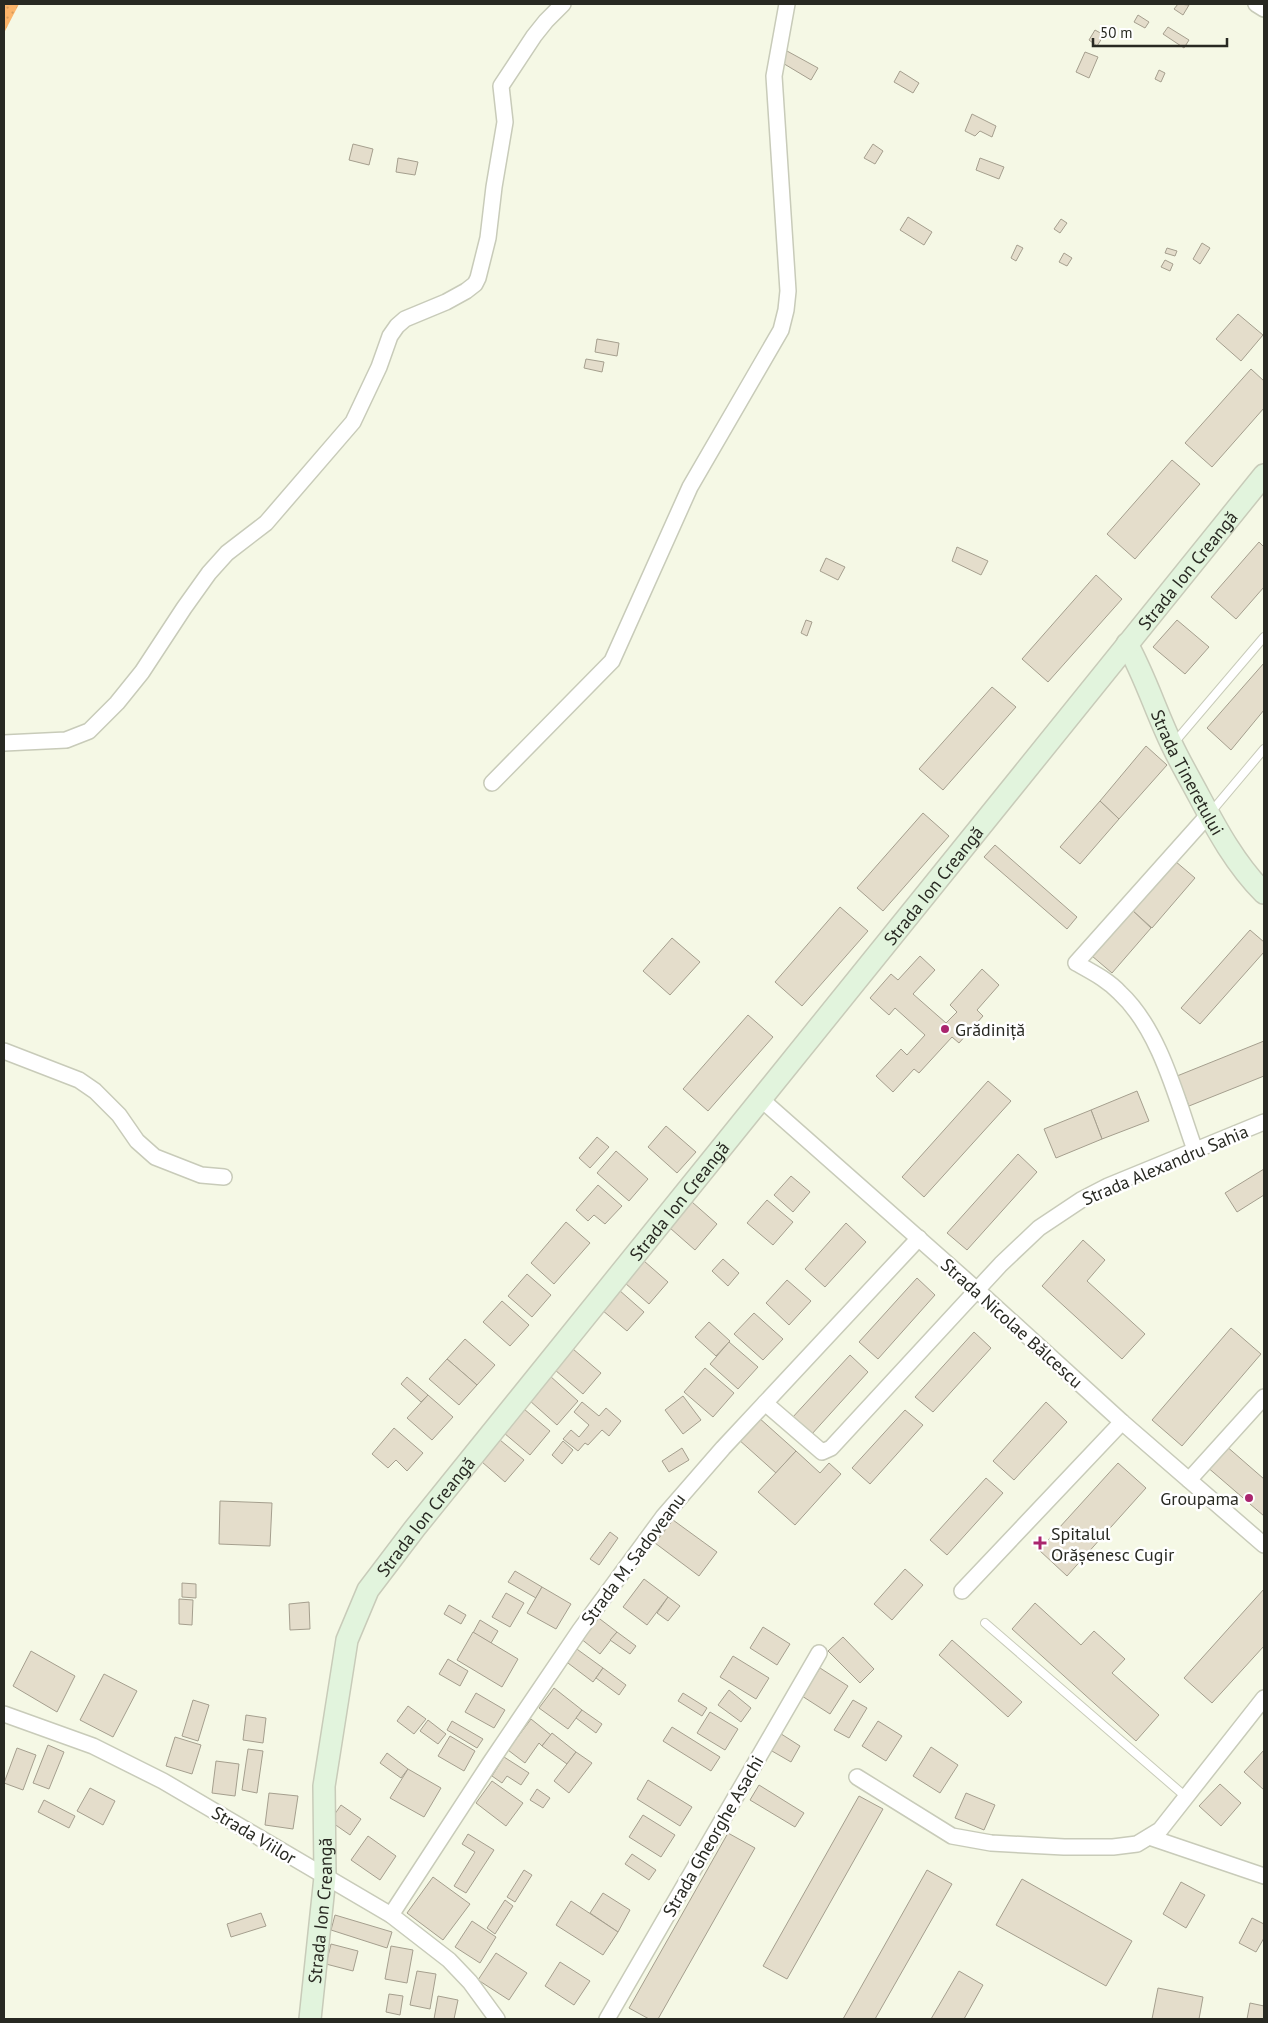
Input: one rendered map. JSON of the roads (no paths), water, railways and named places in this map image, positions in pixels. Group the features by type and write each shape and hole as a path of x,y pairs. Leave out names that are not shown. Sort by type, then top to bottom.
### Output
{"street":[{"path":"4,743 66,740 89,731 117,703 142,672 208,573 226,552 266,523 352,422 379,367 390,336 397,326 405,319 446,302 475,284 488,238 505,122 501,86 546,20 563,4"},
{"path":"492,783 612,662 690,487 781,330 788,290 774,76 787,4"},
{"path":"1256,4 1264,10"},
{"name":"Strada Ion Creangă","path":"310,2019 325,1877 324,1786 347,1640 368,1590 415,1528 1264,475"},
{"name":"Strada Tineretului","path":"1127,644 1172,745 1225,844 1238,863 1264,893"},
{"path":"1195,1150 1158,1049 1149,1031 1121,993 1102,978 1076,963 1209,814"},
{"path":"4,1051 80,1080 95,1091 119,1115 137,1140 155,1157 201,1176 224,1177"},
{"name":"Strada Nicolae Bălcescu","path":"761,1100 919,1238 1122,1422 1264,1545"},
{"name":"Strada Alexandru Sahia","path":"765,1403 822,1452 831,1448 1019,1246 1060,1213 1108,1186 1264,1122"},
{"name":"Strada M. Sadoveanu","path":"391,1915 490,1763 608,1591 663,1517 765,1403 919,1238"},
{"path":"1189,1480 1264,1396"},
{"path":"962,1591 1122,1422"},
{"name":"Strada Gheorghe Asachi","path":"607,2019 819,1652"},
{"path":"857,1777 952,1836 991,1843 1064,1847 1113,1848 1137,1844 1154,1834 1186,1798 1264,1698"},
{"name":"Strada Viilor","path":"4,1714 93,1746 163,1781 391,1915 449,1960 470,1982 497,2019"},
{"path":"1154,1834 1264,1876"}],"lane":[{"path":"1172,745 1264,636"},
{"path":"1209,814 1264,749"},
{"path":"985,1623 1186,1798"}],"place":[{"name":"Grădiniță","path":"945,1029"},
{"name":"Groupama","path":"1249,1498"},
{"name":"Spitalul Orășenesc Cugir","path":"1040,1543"}]}
